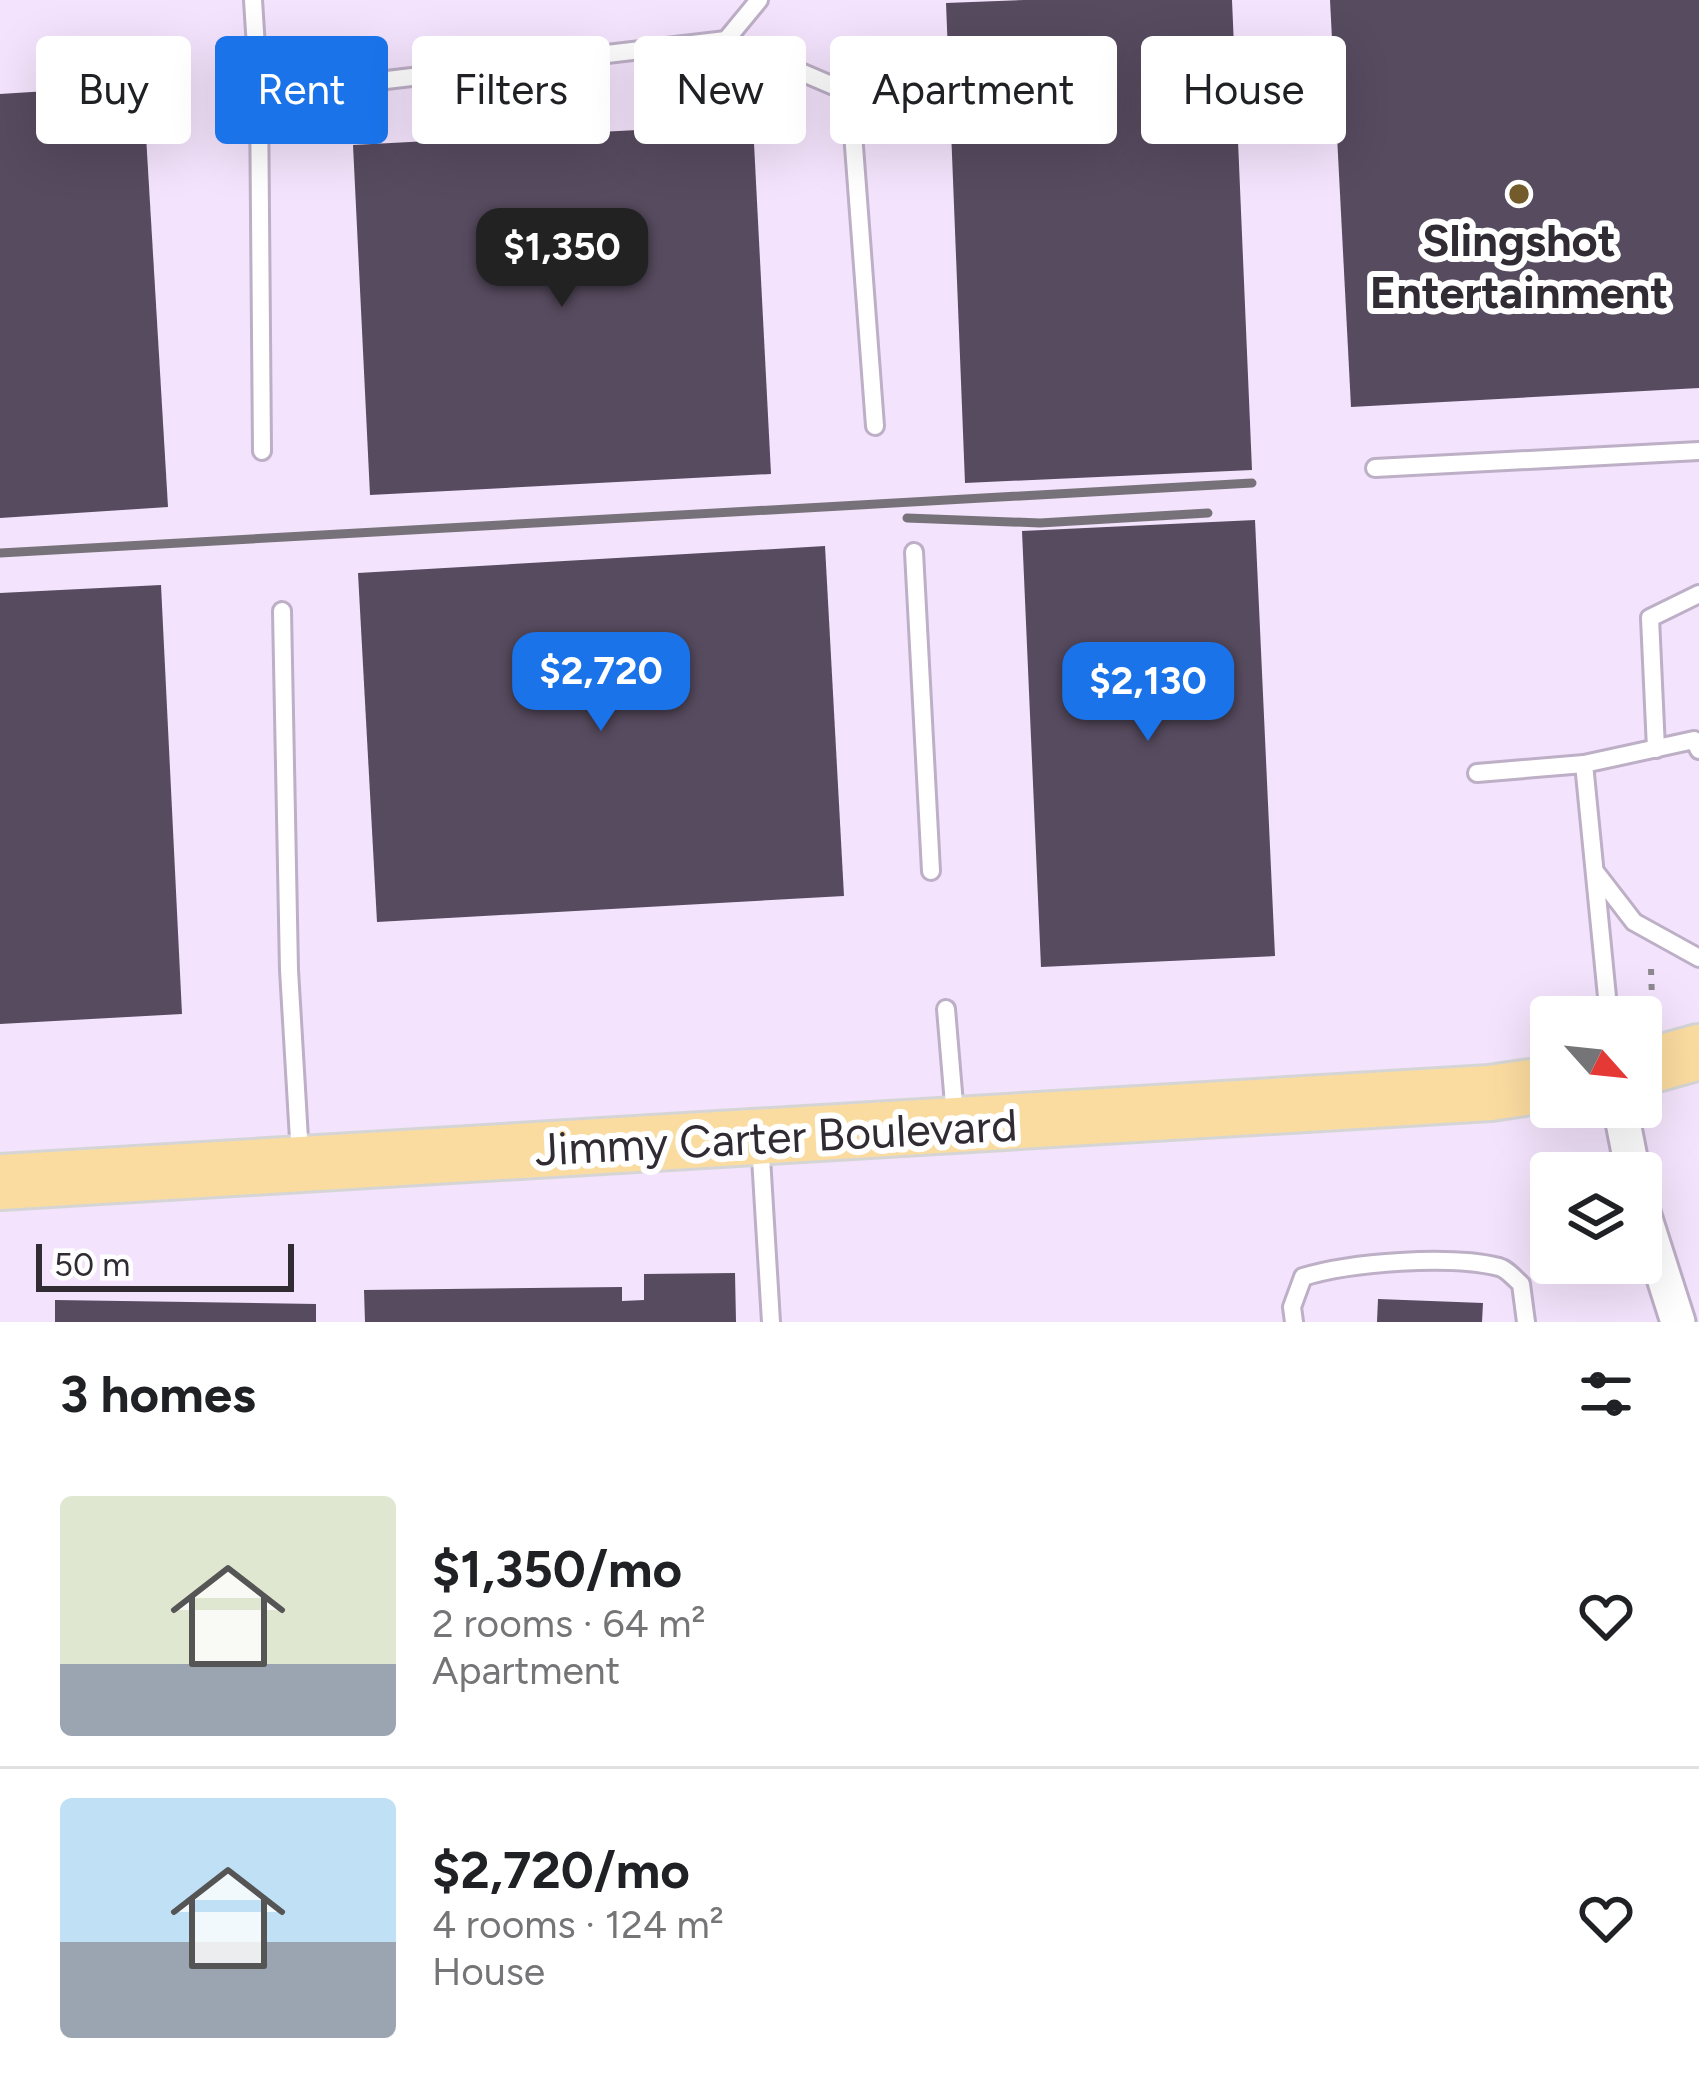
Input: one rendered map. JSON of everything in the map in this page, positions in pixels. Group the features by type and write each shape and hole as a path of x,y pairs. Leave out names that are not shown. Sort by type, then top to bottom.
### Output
{"main road":[{"path":"1662,1062 1699,1052"},
{"name":"Jimmy Carter Boulevard","path":"0,1182 760,1140 1530,1087"}],"street":[{"path":"1662,1272 1678,1322"}],"lane":[{"path":"254,0 256,36"},
{"path":"729,36 759,0"},
{"path":"388,80 634,51"},
{"path":"806,74 850,93 875,426"},
{"path":"259,144 262,451"},
{"path":"1375,468 1699,451"},
{"path":"914,552 931,871"},
{"path":"1656,749 1650,618 1699,594"},
{"path":"282,611 290,970 300,1162"},
{"path":"1477,773 1584,764 1697,740"},
{"path":"1584,764 1607,996"},
{"path":"1596,874 1634,922 1699,958"},
{"path":"946,1010 956,1127"},
{"path":"760,1140 771,1322"},
{"path":"1294,1322 1292,1307 1304,1276 1337,1266 1456,1264 1503,1268 1521,1284 1526,1322"}],"path":[{"path":"1651,969 1652,996"}],"shaded area":[{"path":"0,0 1699,0 1699,1322 0,1322"}],"building":[{"path":"1232,0 1234,36 1141,36 1141,144 1238,144 1252,470 965,483 952,144 1117,144 1117,36 947,36 946,3"},
{"name":"Slingshot Entertainment","path":"1330,0 1699,0 1699,388 1351,407 1337,144 1346,144 1346,36 1332,36"},
{"path":"36,92 36,144 146,144 168,507 0,518 0,94"},
{"path":"634,130 634,144 754,144 771,474 370,495 353,145 610,144 610,132"},
{"path":"1255,520 1275,956 1041,967 1022,531"},
{"path":"825,546 844,896 377,922 358,573"},
{"path":"161,585 182,1014 0,1024 0,593"},
{"path":"735,1273 736,1322 365,1322 364,1290 622,1287 622,1301 644,1300 644,1274"},
{"path":"1378,1299 1483,1303 1482,1322 1377,1322"},
{"path":"55,1300 316,1304 316,1322 55,1322"}],"railway":[{"path":"0,553 1252,483"},
{"path":"907,518 1040,523 1208,513"}],"place":[{"name":"Slingshot Entertainment","path":"1519,194"}]}
